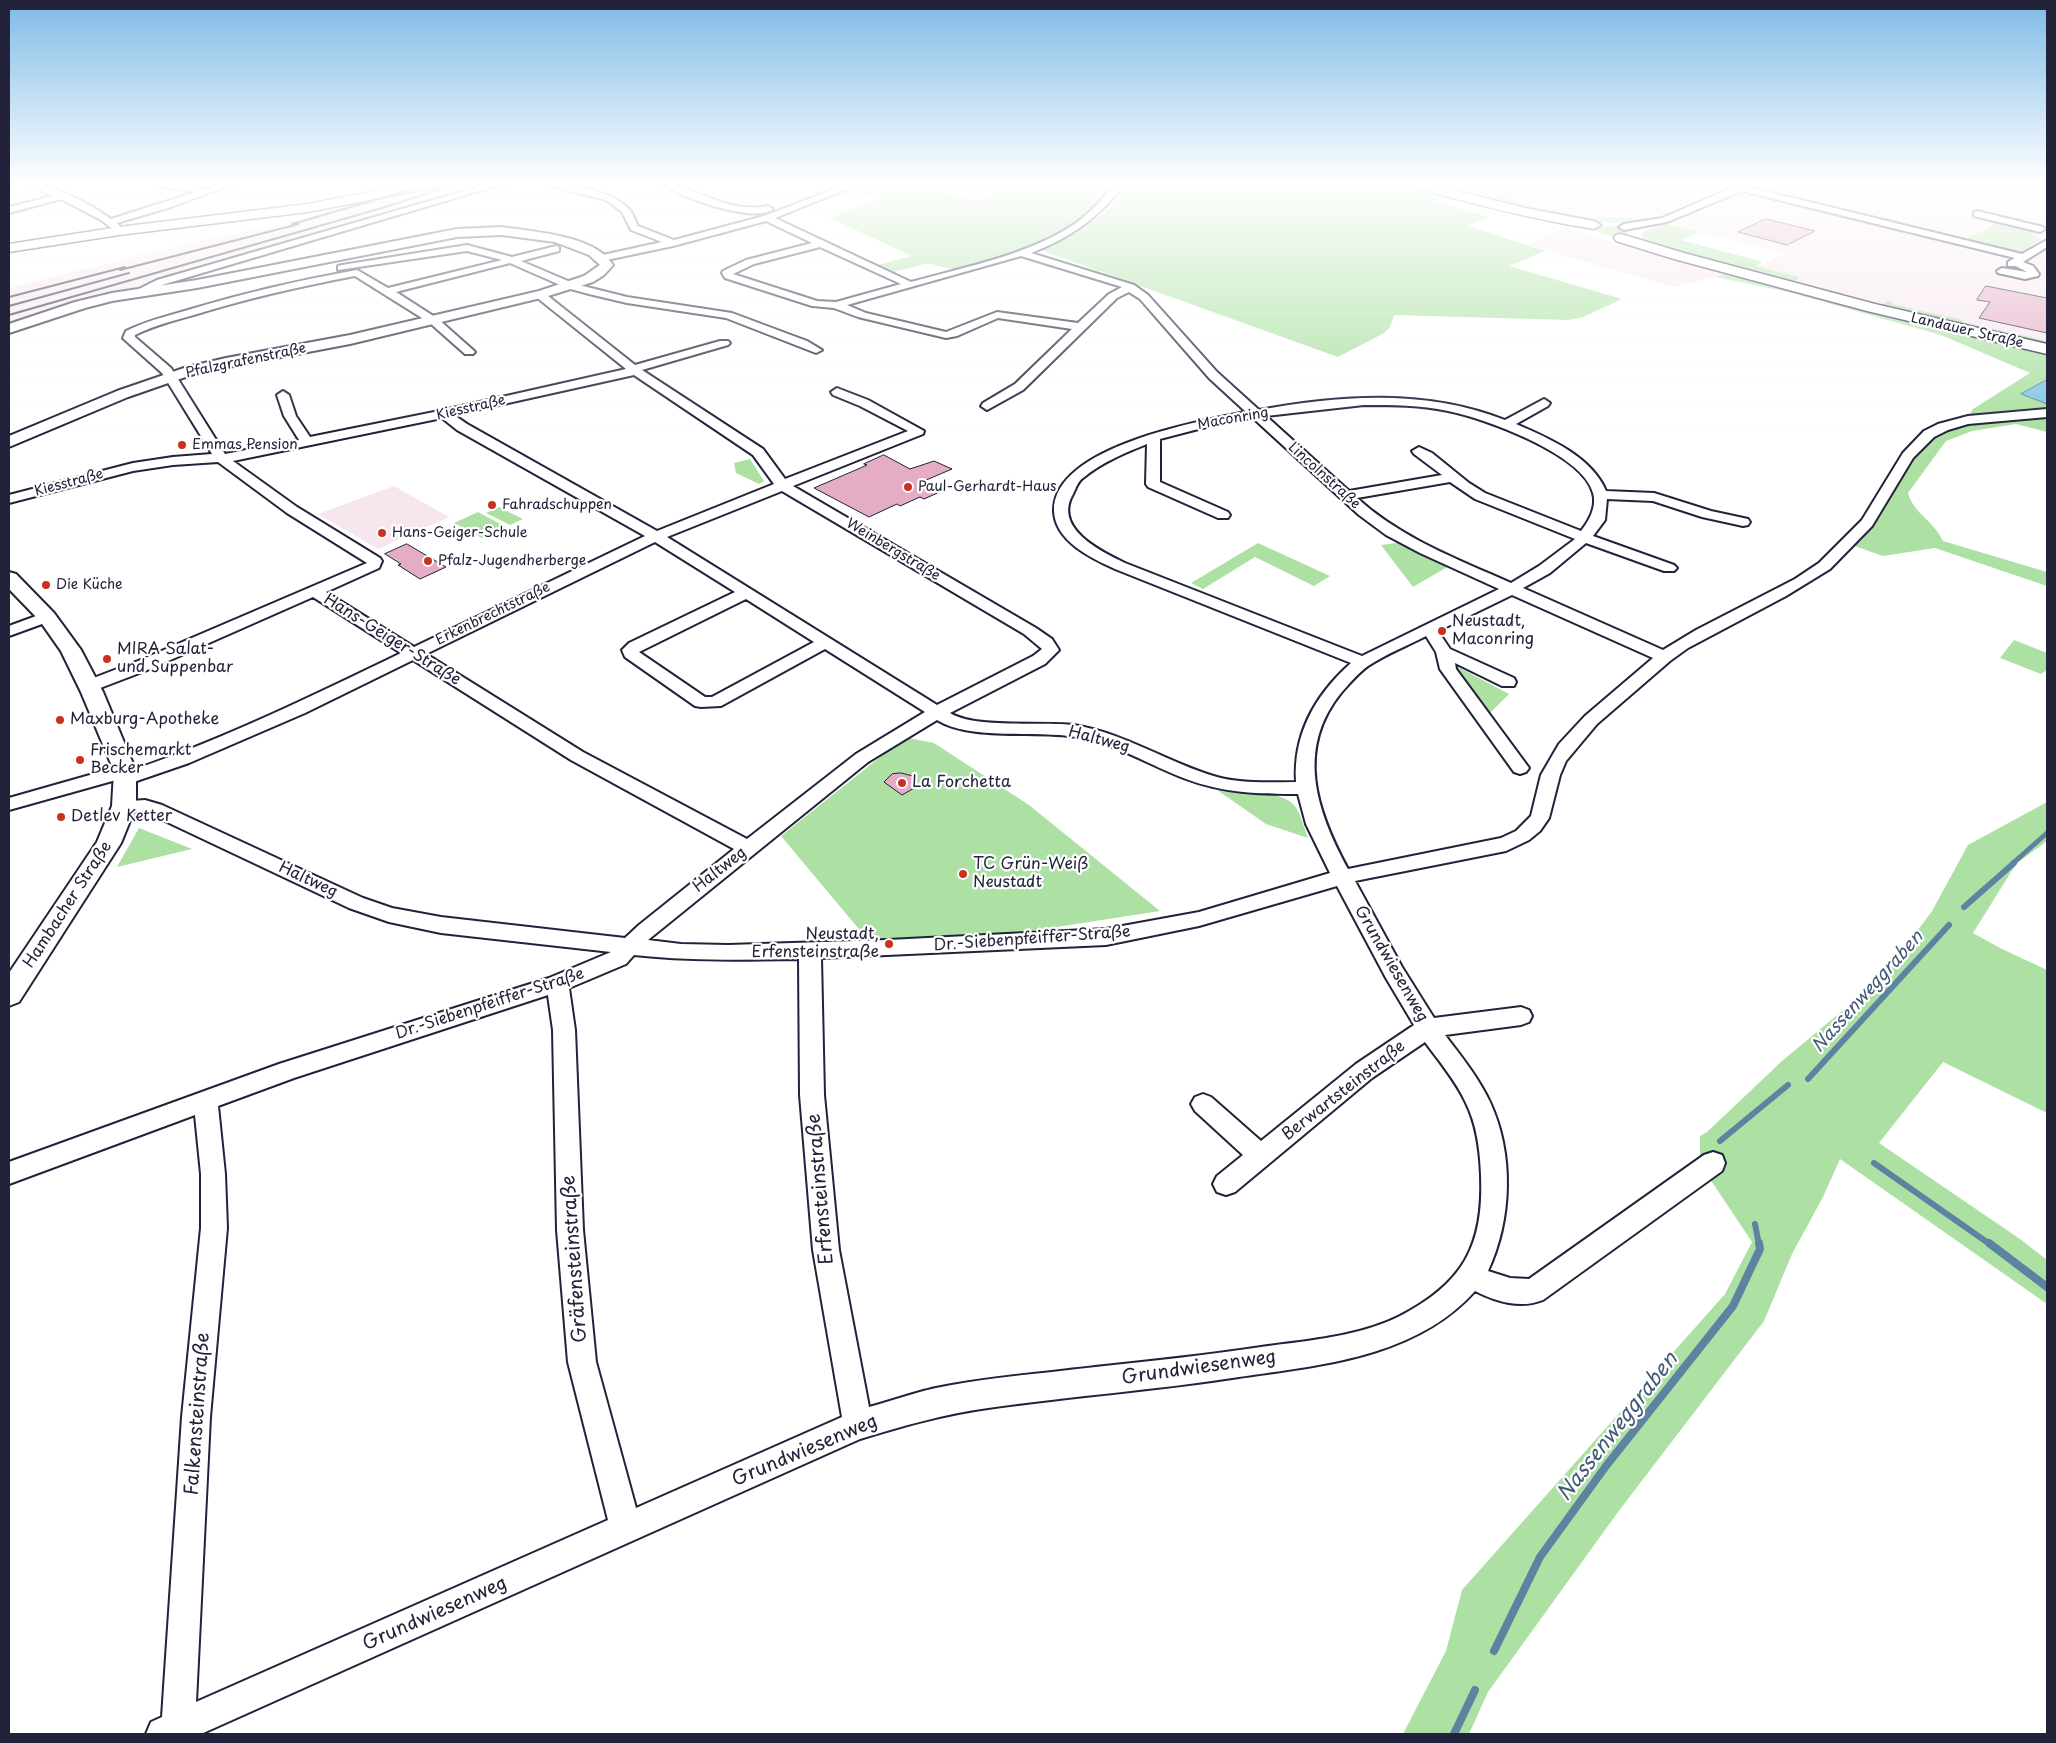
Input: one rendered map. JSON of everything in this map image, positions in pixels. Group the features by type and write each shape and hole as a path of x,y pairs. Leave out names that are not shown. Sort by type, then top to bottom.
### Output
{"main road":[{"name":"Landauer Straße","path":"1714,264 1872,308 2047,349"}],"street":[{"path":"138,292 161,282 222,264"},
{"path":"9,329 80,304 138,292 197,284 293,264"},
{"path":"310,274 364,264"},
{"path":"385,292 493,264"},
{"path":"520,264 571,286 627,300 728,315 804,343 816,350"},
{"path":"600,273 607,264"},
{"path":"600,273 618,264"},
{"path":"745,264 727,273 729,276 816,304 836,306 862,315 946,335 953,334 997,315 1081,327"},
{"path":"867,264 910,285"},
{"path":"836,306 981,264"},
{"name":"Lincolnstraße","path":"1058,264 1130,287 1153,304 1213,375 1375,521 1406,540 1510,589 1664,657"},
{"name":"Hans-Geiger-Straße","path":"314,591 374,565 375,561 292,510 222,459 176,388 171,377 129,338 130,333 165,320 232,300 357,273 385,292"},
{"name":"Pfalzgrafenstraße","path":"9,442 171,377 223,363 344,341 434,321 571,286 600,273"},
{"path":"987,406 1019,387 1113,296 1130,287"},
{"path":"385,292 434,321 469,352"},
{"name":"Weinbergstraße","path":"539,294 634,370 758,452 782,485 1030,631 1049,645 1049,652 1039,660 936,713"},
{"path":"634,370 724,343"},
{"name":"Kiesstraße","path":"9,499 133,467 173,461 222,459 444,414 634,370"},
{"name":"Erkenbrechtstraße","path":"9,804 125,775 240,736 656,536 918,431 864,403 837,392"},
{"path":"283,395 290,416 307,442"},
{"name":"Maconring","path":"1363,662 1131,571 1095,554 1074,537 1067,528 1060,510 1065,490 1071,481 1089,466 1102,459 1154,437 1210,422 1254,413 1372,401 1410,401 1452,408 1506,425 1560,452 1587,473 1601,495"},
{"path":"1506,425 1544,403"},
{"path":"444,414 462,427 656,536 936,713"},
{"name":"Dr.-Siebenpfeiffer-Straße","path":"9,1173 296,1068 557,984 601,967 618,958 628,947 718,952 810,951 984,945 1106,936 1199,919 1342,877 1506,844 1523,837 1535,827 1544,812 1551,774 1557,760 1572,740 1664,657 1700,634 1811,575 1838,554 1867,524 1913,449 1932,432 1942,427 1975,418 2047,414"},
{"path":"1154,437 1154,484 1223,515"},
{"path":"1418,451 1466,488 1480,496 1585,538 1669,568"},
{"path":"1347,496 1454,478"},
{"path":"1363,662 1430,630 1547,568 1585,538 1599,523 1602,506 1601,495 1654,497 1708,514 1743,522"},
{"name":"Hambacher Straße","path":"9,578 47,617 71,650 89,686 125,775 124,806 109,843 9,995"},
{"path":"89,686 144,665 314,591"},
{"name":"Hans-Geiger-Straße","path":"314,591 577,756 749,848"},
{"path":"746,593 635,646 630,650 631,654 702,702 707,703 714,702 825,643"},
{"path":"9,631 47,617"},
{"path":"1430,630 1444,652 1448,669 1520,768"},
{"path":"1444,652 1508,682"},
{"name":"Grundwiesenweg","path":"171,1731 858,1425 942,1401 1236,1364 1362,1344 1410,1326 1449,1299 1473,1276 1488,1242 1493,1210 1493,1178 1489,1140 1483,1115 1472,1092 1428,1028 1396,976 1342,877 1312,814 1306,788 1306,747 1318,714 1336,688 1363,662"},
{"name":"Haltweg","path":"124,806 145,806 154,809 356,903 388,915 440,925 628,947 690,894 862,758 936,713 961,724 1051,729 1097,736 1138,750 1188,773 1224,784 1264,788 1306,788"},
{"name":"Erfensteinstraße","path":"810,951 812,1095 826,1250 858,1425"},
{"name":"Gräfensteinstraße","path":"557,984 564,1039 570,1230 582,1362 626,1529"},
{"path":"1428,1028 1521,1016"},
{"name":"Berwartsteinstraße","path":"1226,1184 1364,1071 1428,1028"},
{"name":"Falkensteinstraße","path":"171,1731 196,1417 214,1228 213,1174 205,1100"},
{"path":"1202,1104 1261,1156"},
{"path":"1473,1276 1491,1287 1521,1293 1534,1291 1712,1164"}],"shaded area":[{"path":"104,264 211,264 129,290 71,303 9,325 9,288"},
{"path":"1595,264 1693,264 1727,274 1674,287"},
{"path":"1762,264 2047,264 2047,341 1882,305 1750,270"},
{"name":"Hans-Geiger-Schule","path":"394,486 449,517 378,549 318,514"}],"green space":[{"path":"880,264 923,264 891,273 877,265"},
{"path":"933,264 978,264 957,271"},
{"path":"1080,264 1513,264 1509,266 1622,299 1583,317 1569,320 1394,315 1390,327 1384,333 1338,357"},
{"path":"1721,264 1759,264 1756,266 1799,277 1796,281 1848,295 1846,298"},
{"path":"1727,274 1958,333 2047,353 2047,432 2016,424 1972,431 1946,441 1908,493 1919,512 1943,541 2047,572 2047,586 1935,548 1883,556 1840,541 1886,503 1919,448 1967,418 1973,409 2030,373 1941,335 1788,292 1716,277"},
{"path":"1892,301 1891,304 1962,320 1962,322 2047,341 2047,345 1999,335 1882,305"},
{"path":"750,459 764,481 759,484 736,473 734,463"},
{"path":"499,507 523,519 510,525 486,513"},
{"path":"478,512 506,527 482,538 454,523"},
{"path":"1258,543 1330,576 1314,586 1255,557 1203,589 1191,583"},
{"path":"1397,543 1449,566 1413,587 1381,545"},
{"path":"2014,640 2047,653 2047,670 2041,674 2000,658"},
{"path":"1456,666 1509,694 1488,715"},
{"name":"TC Grün-Weiß Neustadt","path":"909,738 934,743 1029,805 1160,911 992,937 868,940 781,836 884,754"},
{"path":"1217,790 1258,792 1279,796 1288,800 1299,812 1308,838 1266,824"},
{"path":"2047,802 2047,841 2016,864 1973,933 2047,970 2047,1113 1943,1062 1879,1143 2020,1239 2047,1260 2047,1304 1840,1159 1823,1197 1792,1254 1764,1321 1618,1512 1488,1692 1469,1734 1403,1734 1446,1651 1462,1590 1725,1294 1752,1242 1700,1164 1700,1136 1707,1132 1782,1061 1884,976 1932,911 1968,845"},
{"path":"139,828 192,849 117,867"}],"water":[{"path":"2047,380 2047,404 2021,394"}],"building":[{"path":"1986,286 2047,298 2047,333 1979,318 1990,302 1977,300"},
{"name":"Paul-Gerhardt-Haus","path":"884,455 910,469 934,461 952,469 924,481 942,491 924,499 920,497 900,506 897,504 869,517 814,488 867,465 864,464"},
{"name":"Pfalz-Jugendherberge","path":"407,544 446,567 420,579 385,554"},
{"name":"La Forchetta","path":"901,773 913,776 916,787 902,795 884,782 892,774"}],"waterway":[{"name":"Nassenweggraben","path":"2012,864 2047,833"},
{"name":"Nassenweggraben","path":"1964,907 2014,863"},
{"name":"Nassenweggraben","path":"1808,1079 1949,925"},
{"name":"Nassenweggraben","path":"1720,1141 1788,1085"},
{"path":"1874,1163 1991,1245"},
{"name":"Nassenweggraben","path":"1755,1224 1759,1245"},
{"name":"Nassenweggraben","path":"1494,1651 1540,1557 1606,1466 1733,1306 1760,1249 1759,1243"},
{"path":"1989,1243 2047,1287"},
{"name":"Nassenweggraben","path":"1454,1734 1475,1690"}],"railway":[{"path":"120,270 142,264"},
{"path":"9,315 186,264"},
{"path":"9,297 125,267"},
{"path":"9,306 129,273"}],"place":[{"name":"Emmas Pension","path":"182,445"},
{"name":"Paul-Gerhardt-Haus","path":"908,487"},
{"name":"Fahradschuppen","path":"492,505"},
{"name":"Hans-Geiger-Schule","path":"382,533"},
{"name":"Pfalz-Jugendherberge","path":"428,561"},
{"name":"Die Küche","path":"46,585"},
{"name":"Neustadt, Maconring","path":"1442,631"},
{"name":"MIRA Salat- und Suppenbar","path":"107,659"},
{"name":"Maxburg-Apotheke","path":"60,720"},
{"name":"Frischemarkt Becker","path":"80,760"},
{"name":"La Forchetta","path":"902,783"},
{"name":"Detlev Ketter","path":"61,817"},
{"name":"TC Grün-Weiß Neustadt","path":"963,874"},
{"name":"Neustadt, Erfensteinstraße","path":"889,944"}]}
